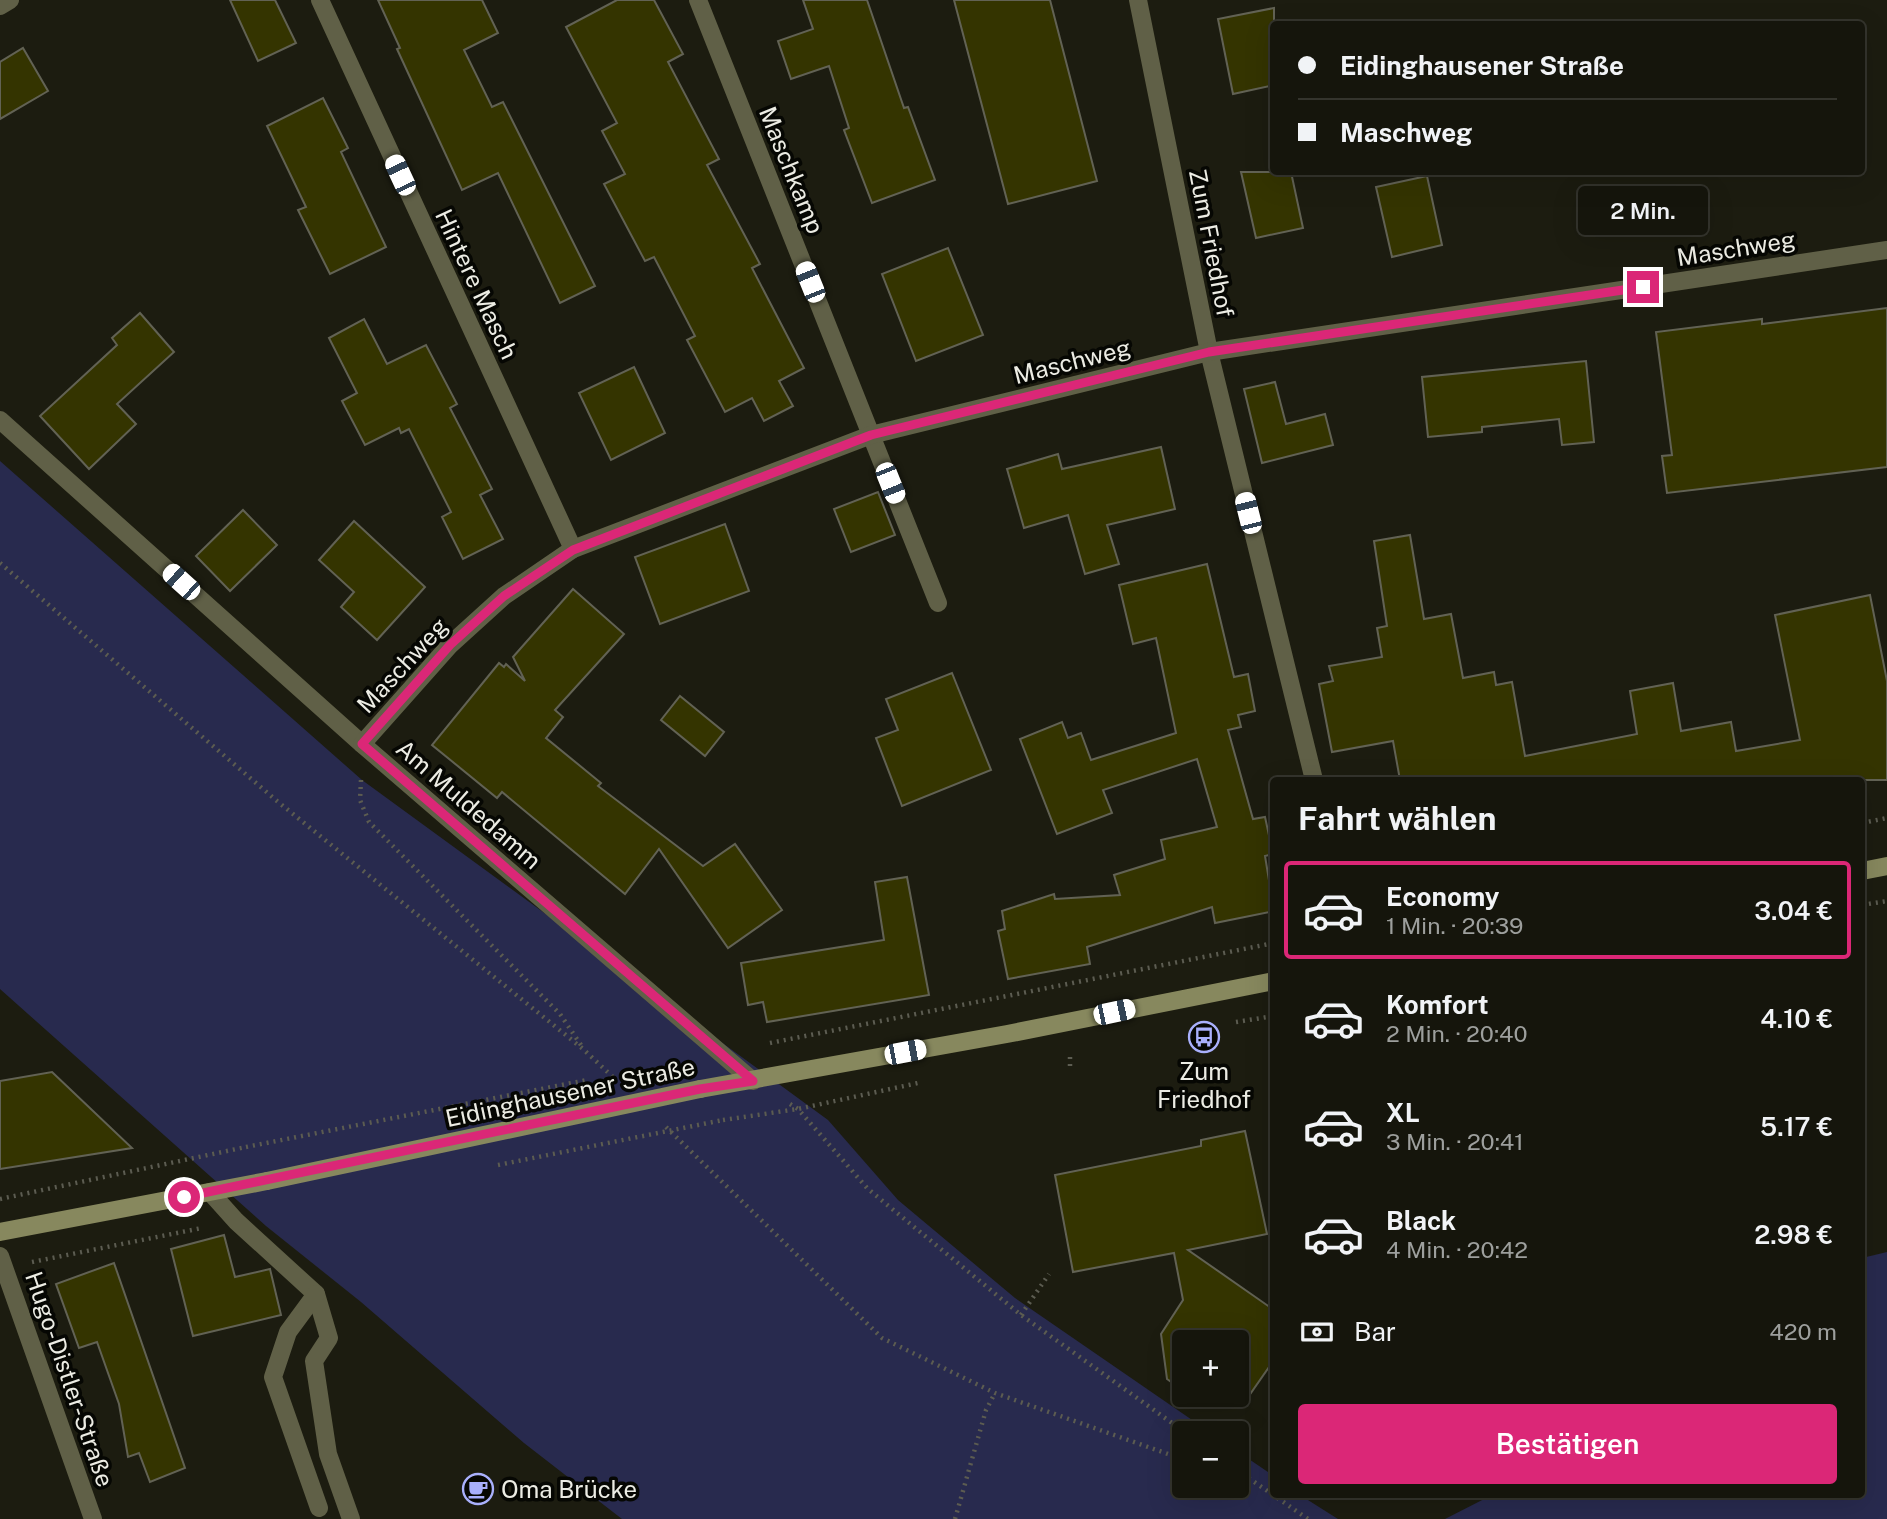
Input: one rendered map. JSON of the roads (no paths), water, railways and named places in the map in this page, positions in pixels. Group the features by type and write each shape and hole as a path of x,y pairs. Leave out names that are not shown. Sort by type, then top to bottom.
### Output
{"main road":[{"path":"1865,870 1887,866"},
{"name":"Eidinghausener Straße","path":"0,1232 267,1181 700,1089 1270,982"}],"street":[{"path":"0,6 10,0"},
{"name":"Hintere Masch","path":"320,0 573,550"},
{"name":"Maschkamp","path":"698,0 938,603"},
{"name":"Zum Friedhof","path":"1138,0 1209,352 1313,777"},
{"name":"Maschweg","path":"362,744 450,645 504,596 573,550 871,435 1209,352 1887,250"},
{"name":"Am Muldedamm","path":"0,420 362,744 753,1081"},
{"path":"210,1192 236,1221 316,1294 329,1338 314,1361 328,1454 351,1519"},
{"name":"Hugo-Distler-Straße","path":"2,1262 93,1519"},
{"path":"316,1294 288,1332 273,1377 319,1508"}],"place":[{"name":"Zum Friedhof","path":"1204,1037"},
{"name":"Oma Brücke","path":"478,1489"}]}
